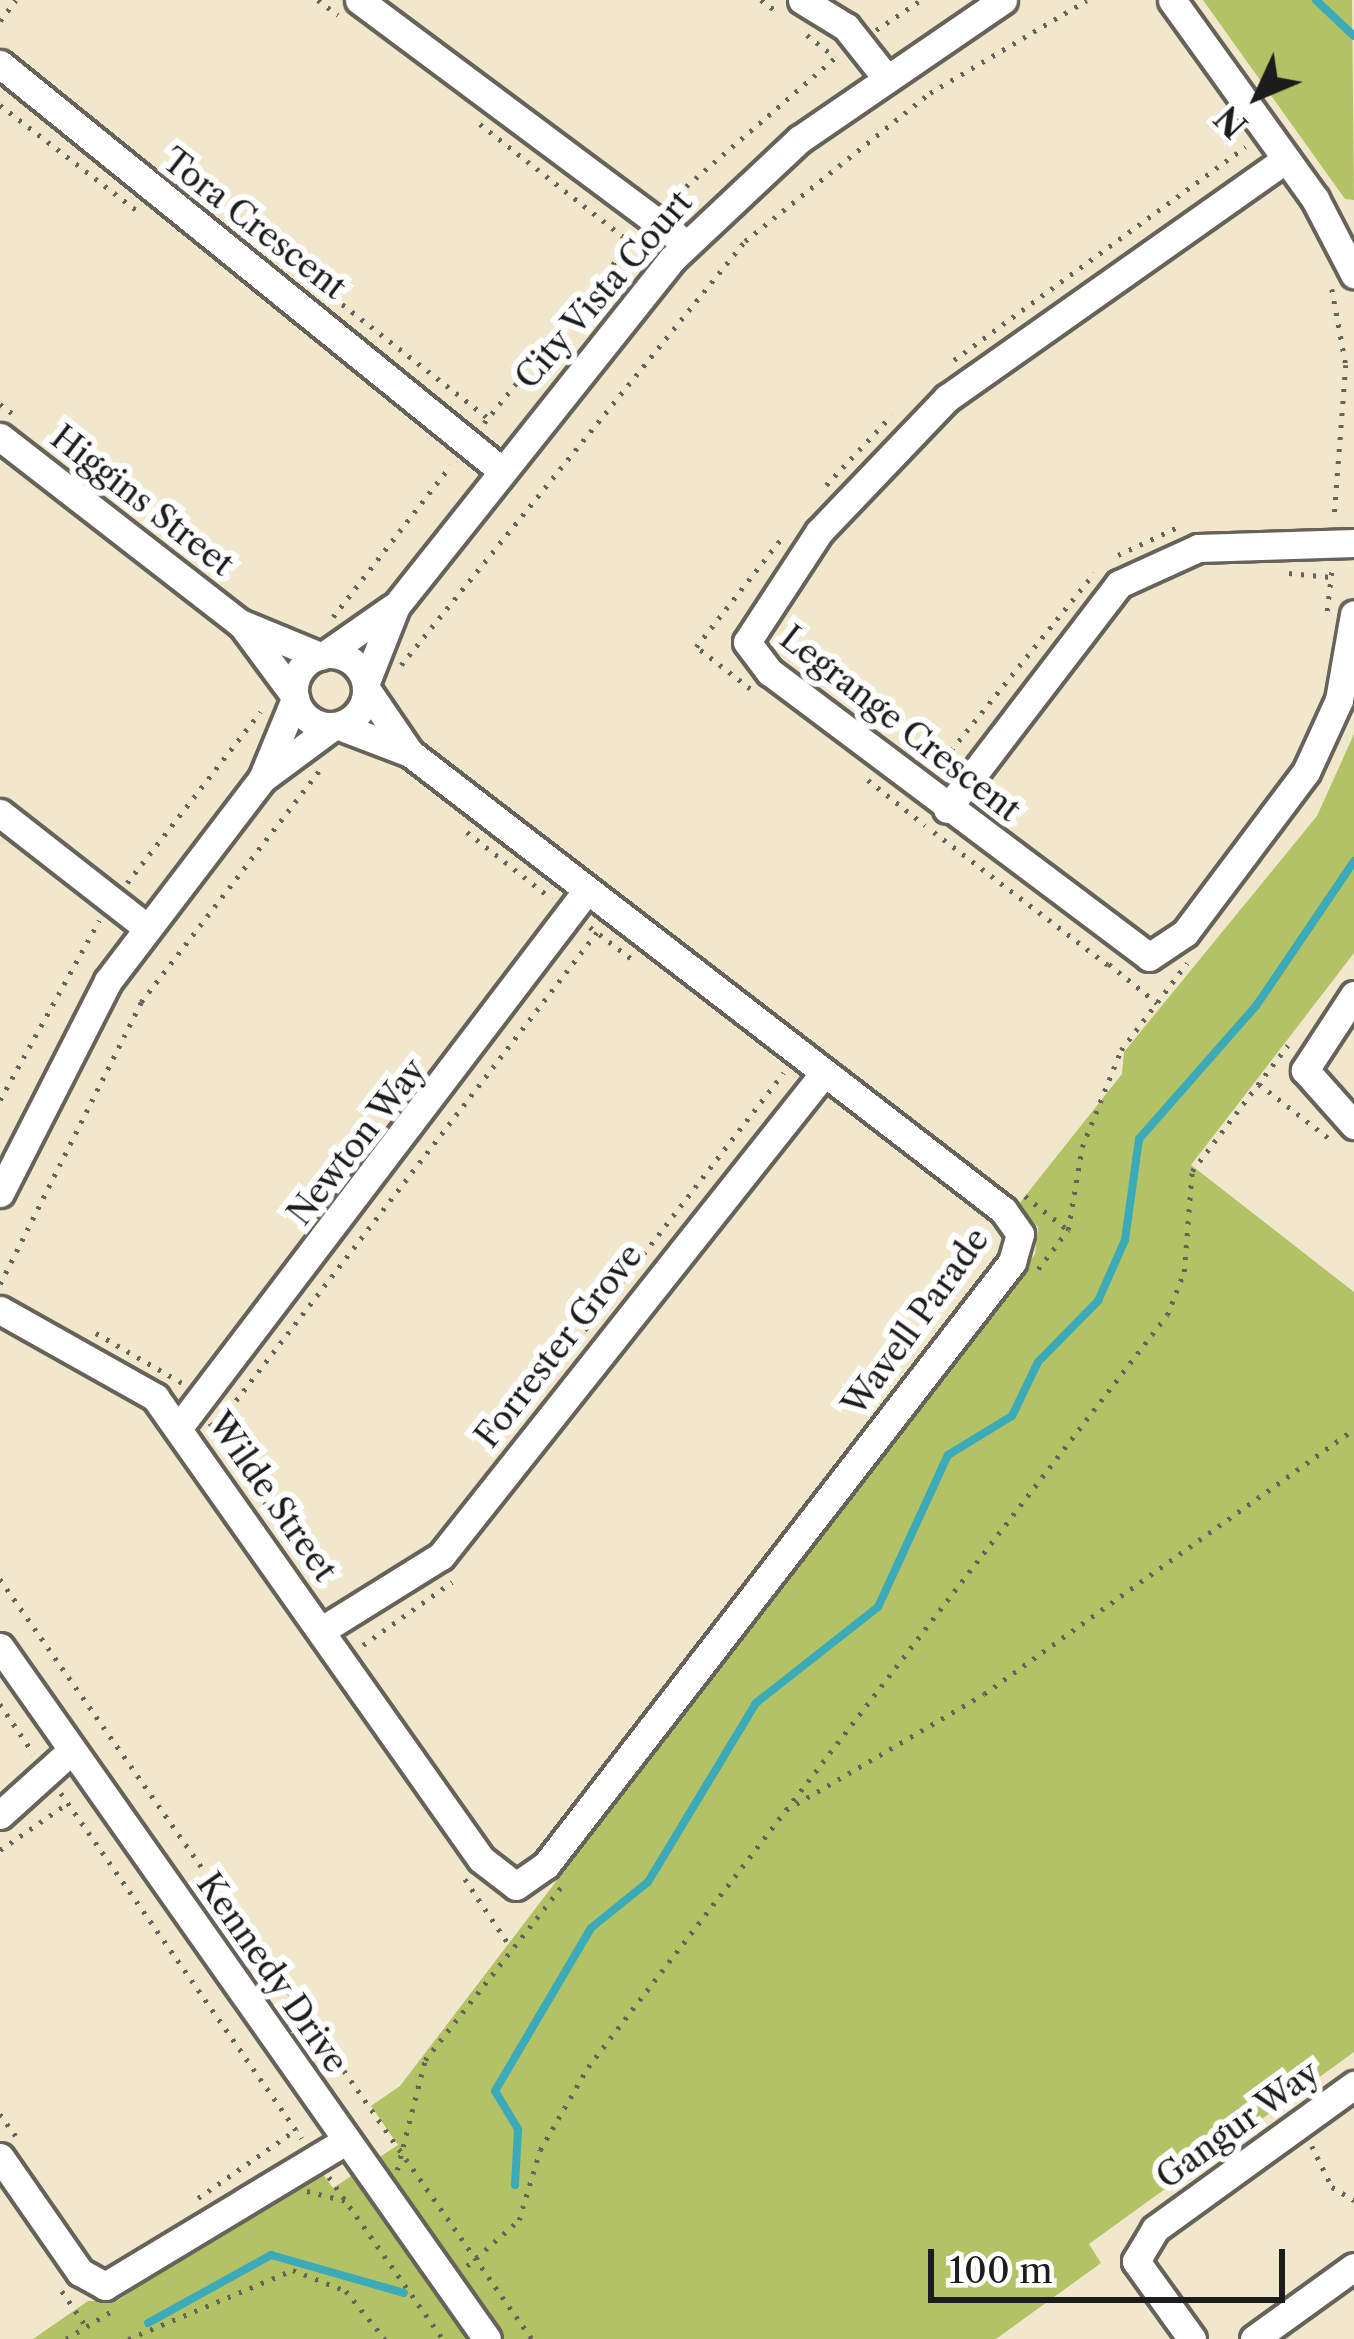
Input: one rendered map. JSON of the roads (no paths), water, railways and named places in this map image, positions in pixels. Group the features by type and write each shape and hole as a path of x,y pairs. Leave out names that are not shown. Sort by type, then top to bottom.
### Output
{"street":[{"path":"358,0 608,191 679,252"},
{"name":"City Vista Court","path":"396,605 679,252 878,80 1003,0"},
{"path":"1172,0 1273,155 1340,275"},
{"path":"809,5 878,80"},
{"name":"Tora Crescent","path":"0,64 29,96 506,463"},
{"name":"Tora Crescent","path":"0,84 29,96"},
{"name":"Legrange Crescent","path":"1273,155 916,426 749,625 760,664 943,796 1124,944 1149,957 1168,950 1293,793 1339,700 1354,614"},
{"name":"Higgins Street","path":"9,428 241,622 323,655"},
{"path":"943,796 1119,584 1198,548 1270,558 1341,557"},
{"path":"262,779 285,698 323,655 396,605"},
{"path":"3,1181 147,928 262,779 335,726 366,686 396,605"},
{"name":"Higgins Street","path":"241,622 285,698"},
{"path":"323,655 347,658 366,686"},
{"name":"Wavell Parade","path":"366,686 410,753"},
{"path":"285,698 308,720 335,726"},
{"name":"Wavell Parade","path":"335,726 410,753 1010,1218 1021,1241 1012,1262 538,1875 516,1886 499,1878 424,1777"},
{"path":"0,813 147,928"},
{"name":"Newton Way","path":"172,1418 217,1382 593,895"},
{"path":"1346,1135 1305,1070 1354,994"},
{"name":"Forrester Grove","path":"327,1637 449,1547 818,1068"},
{"name":"Wilde Street","path":"3,1314 140,1384 172,1418 424,1777"},
{"name":"Kennedy Drive","path":"0,1647 488,2339"},
{"path":"0,1815 25,1798 57,1787 80,1761"},
{"name":"Gangur Way","path":"1192,2339 1136,2261 1155,2229 1354,2085"},
{"path":"0,2157 97,2285 123,2280 338,2131"},
{"path":"1255,2339 1354,2267"}],"waterway":[{"path":"1316,0 1354,36"},
{"path":"515,2185 518,2129 495,2091 591,1928 648,1882 756,1703 878,1607 948,1455 1012,1416 1038,1362 1098,1301 1125,1240 1139,1139 1256,1006 1354,861"},
{"path":"148,2323 271,2255 404,2293"}]}
